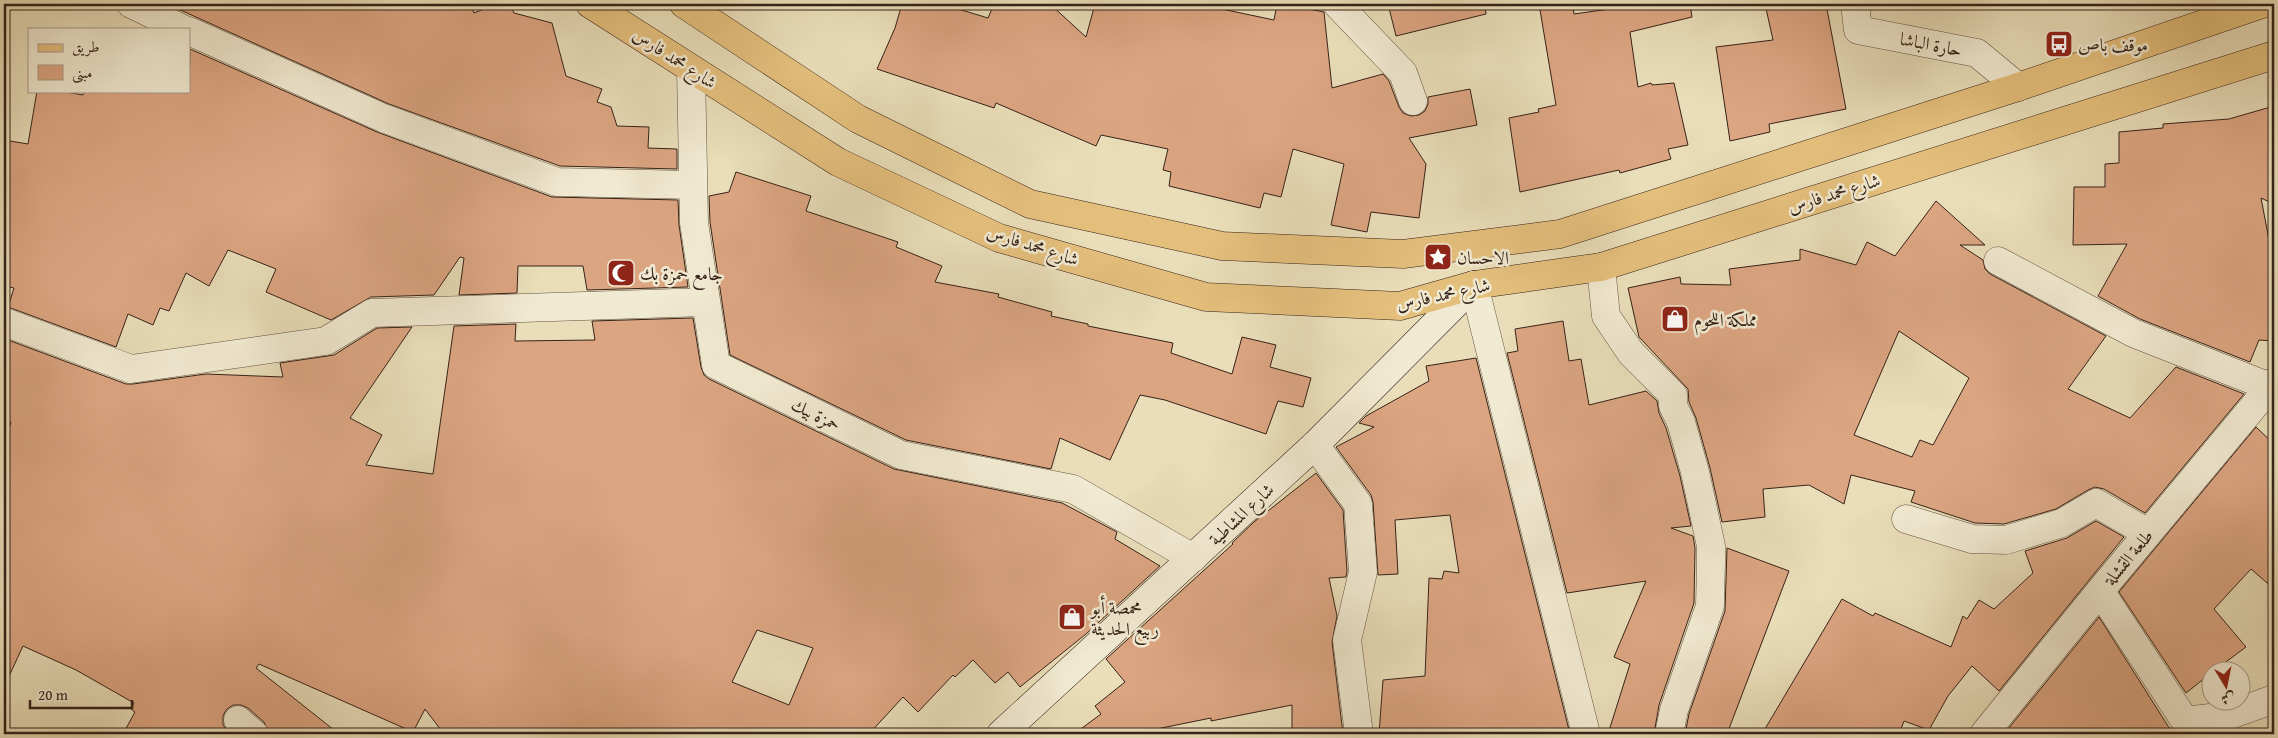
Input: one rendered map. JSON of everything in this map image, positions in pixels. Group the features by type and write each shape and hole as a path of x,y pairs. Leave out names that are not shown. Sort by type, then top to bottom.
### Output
{"main road":[{"name":"شارع محمد فارس","path":"590,4 838,162 999,238 1206,297 1400,306 1474,285 1602,267 2274,55"},
{"path":"684,4 858,119 1030,204 1222,246 1403,254 1560,234 2018,87 2262,4"}],"street":[{"path":"131,4 182,28"},
{"path":"1338,4 1404,73 1413,101"},
{"name":"حارة الباشا","path":"1855,4 1858,30 1977,53 2018,87"},
{"path":"190,31 382,118 557,182 693,185"},
{"name":"حمزة بيك","path":"691,69 694,223 716,365 901,455 1073,490 1193,558"},
{"path":"1998,261 2133,333 2272,384"},
{"path":"1602,267 1606,316 1631,352 1673,395 1673,406 1681,422 1693,464 1711,546 1710,606 1674,710 1669,734"},
{"path":"1474,285 1586,734"},
{"name":"شارع المشاطية","path":"1001,734 1316,445 1474,285"},
{"path":"4,322 131,369 326,341 372,313 706,302"},
{"name":"طلعة القشلة","path":"1984,734 2148,532 2272,384"},
{"path":"1316,445 1358,504 1363,572 1347,640 1359,717 1359,734"},
{"path":"1906,519 1972,539 2006,540 2062,523 2096,502 2148,532"},
{"path":"2100,591 2187,728 2274,700"}],"building":[{"path":"167,4 470,4 474,13 496,4 510,4 514,13 552,23 566,76 602,89 597,102 611,107 617,126 649,127 648,148 677,149 677,169 560,166 389,104"},
{"path":"902,4 946,4 988,18 994,4 1013,4 1027,9 1032,4 1050,4 1086,37 1095,4 1218,4 1217,8 1274,20 1277,4 1324,12 1332,88 1383,74 1389,81 1403,113 1411,116 1419,115 1425,111 1428,97 1470,89 1477,125 1409,138 1426,164 1419,218 1371,212 1367,232 1331,225 1344,164 1293,149 1281,197 1264,193 1260,208 1169,186 1171,172 1163,170 1168,149 1101,135 1096,146 996,103 994,108 877,69 895,28"},
{"path":"1388,4 1485,4 1486,14 1396,36"},
{"path":"1539,4 1573,4 1574,14 1645,4 1690,4 1692,17 1630,32 1638,87 1651,83 1652,85 1674,83 1688,145 1668,149 1671,159 1620,173 1619,170 1520,192 1509,118 1539,112 1538,109 1556,105"},
{"path":"1765,4 1826,4 1846,109 1769,124 1770,132 1730,141 1716,47 1773,40"},
{"path":"190,49 377,132 552,197 678,200 679,225 688,287 587,290 583,266 518,266 517,293 459,295 464,258 460,257 434,295 371,297 331,320 266,292 276,269 228,250 209,286 186,273 169,311 160,308 153,325 128,314 116,347 8,307 14,288 4,286 4,140 28,144 37,92 66,92 83,95 84,92 190,92"},
{"path":"2274,106 2274,204 2261,198 2274,266 2274,341 2259,340 2250,362 2140,319 2098,296 2127,244 2073,245 2074,187 2105,187 2105,164 2119,163 2119,132 2163,128 2163,124 2229,119"},
{"path":"736,172 811,196 806,211 898,242 896,247 942,266 935,282 999,294 998,297 1052,312 1051,316 1088,324 1088,326 1173,343 1171,353 1232,374 1242,337 1276,345 1270,367 1311,378 1303,407 1278,401 1266,434 1165,400 1140,395 1110,460 1060,438 1051,469 906,440 730,355 710,222 709,196 729,192"},
{"path":"1936,201 1985,245 1960,245 1983,260 1985,269 1990,274 2106,336 2068,389 2130,418 2176,367 2244,394 2145,513 2104,489 2095,487 2056,509 2004,524 1975,523 1911,502 1915,491 1851,475 1844,504 1809,485 1763,489 1765,517 1722,522 1710,468 1696,418 1689,402 1688,389 1639,337 1628,288 1680,277 1681,284 1731,285 1729,269 1800,260 1800,249 1856,265 1867,242 1895,256","holes":["1899,331 1969,378 1933,445 1920,440 1912,457 1854,435"]},
{"path":"693,318 701,367 704,375 709,379 894,469 1062,503 1117,532 1115,539 1160,566 1086,634 1020,687 1008,672 995,683 973,660 955,677 953,675 918,712 903,697 869,734 444,734 425,709 413,732 259,664 256,668 339,734 269,734 264,722 248,708 241,705 233,705 226,710 223,716 223,725 231,734 123,734 135,712 131,709 134,703 76,670 23,646 4,687 4,445 11,422 4,420 4,356 8,340 126,384 133,384 206,374 283,377 280,363 334,355 377,328 412,327 350,418 382,435 366,465 433,474 454,326 516,324 515,341 595,340 592,321","holes":["757,630 813,648 789,705 732,682"]},
{"path":"1563,321 1569,361 1581,359 1589,405 1646,391 1657,401 1659,413 1666,428 1680,476 1691,526 1671,528 1693,536 1695,548 1694,603 1659,705 1654,734 1608,734 1630,664 1614,657 1646,581 1567,593 1507,353 1518,351 1515,329"},
{"path":"1476,358 1570,734 1379,734 1383,680 1425,676 1429,578 1442,579 1444,571 1459,573 1450,515 1395,520 1398,574 1378,575 1371,495 1336,447 1374,427 1359,423 1366,416 1429,381 1426,366"},
{"path":"2256,427 2274,444 2274,589 2251,569 2214,609 2246,647 2228,660 2200,660 2200,682 2186,693 2119,592"},
{"path":"1316,473 1343,510 1346,577 1329,578 1337,616 1332,642 1343,734 1292,734 1292,705 1211,721 1211,718 1132,734 1074,734 1101,714 1095,706 1125,682 1106,659 1233,544 1254,522"},
{"path":"2096,521 2124,537 1999,691 1972,666 1948,696 1929,730 1904,721 1899,734 1762,734 1842,599 1873,616 1875,613 1951,647 1963,616 1967,619 1979,600 1994,609 2033,573 2025,551 2067,538"},
{"path":"1727,548 1789,571 1727,734 1685,734 1689,714 1725,611"},
{"path":"2099,617 2173,734 2004,734"}],"place":[{"name":"موقف باص","path":"2059,44"},
{"name":"الاحسان","path":"1438,257"},
{"name":"جامع حمزة بك","path":"621,273"},
{"name":"مملكة اللحوم","path":"1675,319"},
{"name":"محمصة أبو ربيع الحديثة","path":"1072,617"}]}
